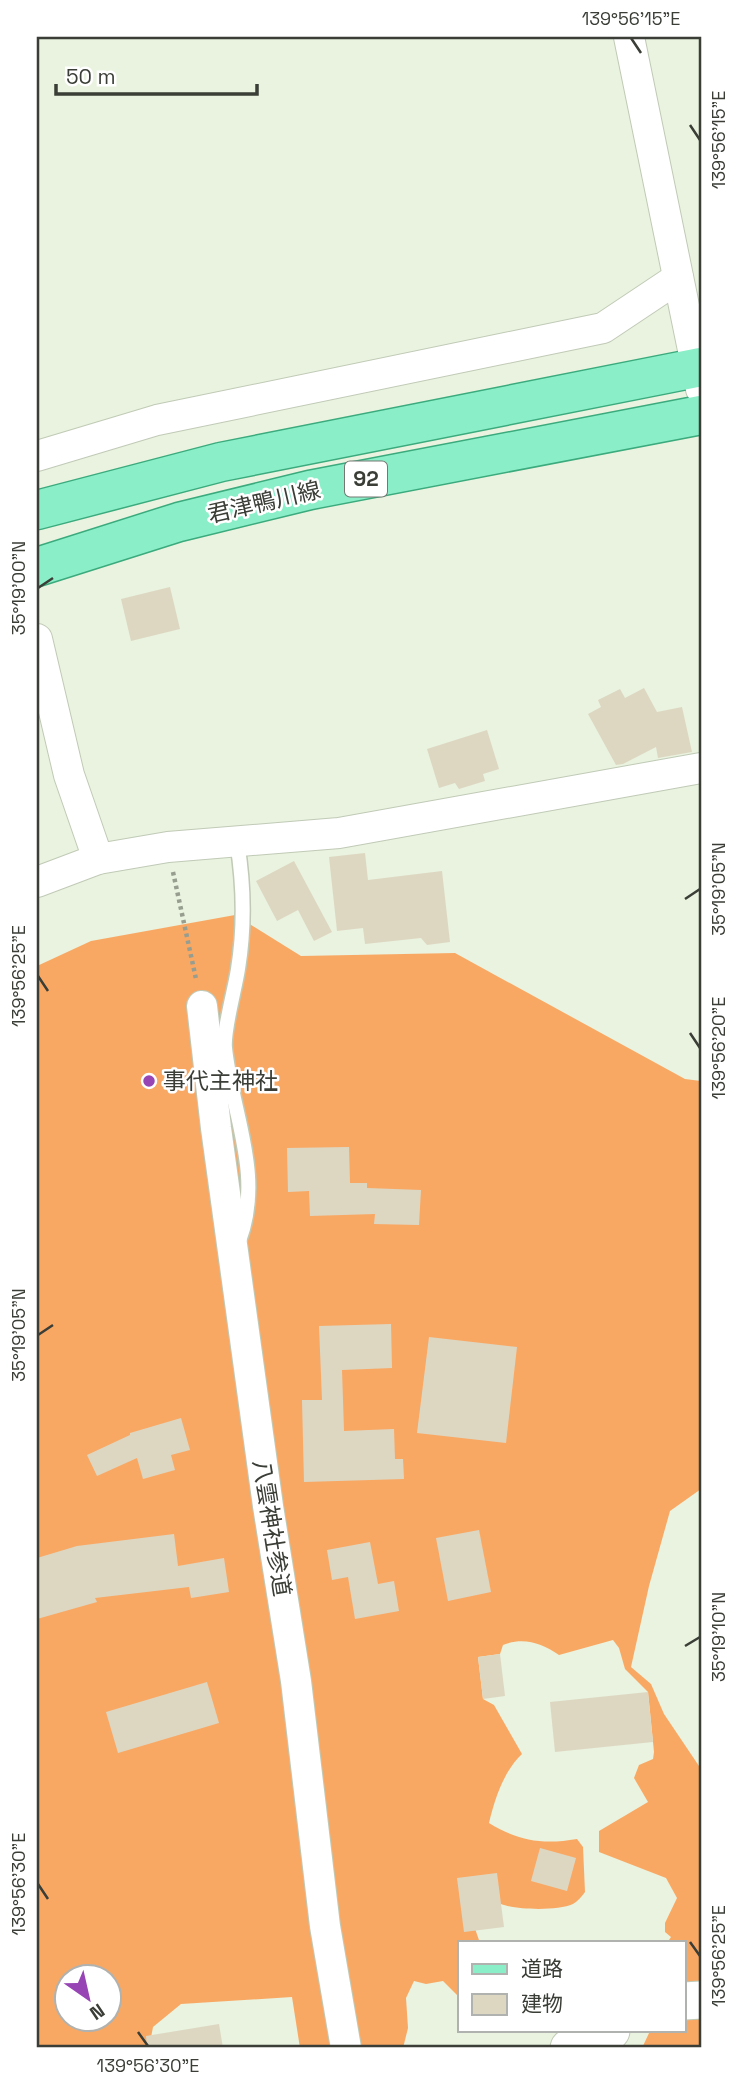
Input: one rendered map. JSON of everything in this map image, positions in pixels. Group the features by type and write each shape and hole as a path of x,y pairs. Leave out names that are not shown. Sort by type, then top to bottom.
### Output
{"main road":[{"name":"君津鴨川線","path":"37,510 221,462 700,374"},
{"name":"君津鴨川線","path":"37,567 179,522 310,490 701,415"}],"street":[{"path":"629,37 700,374"},
{"path":"37,456 157,420 603,328 678,278"},
{"path":"37,639 69,775 98,859"},
{"path":"37,882 98,859 168,847 338,833 701,768"},
{"name":"八雲神社参道","path":"202,1006 268,1506 296,1681 325,1926 346,2048"},
{"path":"569,2048 609,2032"}],"lane":[{"path":"234,1254 247,1219 250,1188 224,1045 242,947 243,880 237,842"}],"path":[{"path":"168,847 202,1006"}],"shaded area":[{"path":"235,915 301,956 455,953 685,1079 701,1081 701,1489 670,1511 649,1586 631,1667 651,1684 664,1714 701,1769 701,2048 642,2048 650,2032 686,2032 686,1941 668,1941 671,1937 665,1932 665,1923 677,1898 666,1878 599,1852 599,1831 648,1802 634,1778 639,1765 653,1759 654,1752 648,1692 625,1669 619,1648 613,1640 559,1655 539,1644 525,1641 503,1645 500,1654 478,1657 483,1699 494,1705 522,1754 510,1768 501,1786 489,1823 510,1834 531,1840 553,1842 577,1839 583,1847 585,1892 575,1903 566,1906 537,1909 501,1904 472,1920 479,1941 458,1941 458,1996 443,1981 426,1984 414,1981 406,1998 408,2028 403,2048 300,2048 292,1997 181,2004 153,2027 149,2048 37,2048 37,966 91,941"}],"building":[{"path":"170,587 180,629 131,641 121,599"},
{"path":"644,688 657,712 682,707 692,752 658,758 656,747 616,765 588,714 601,707 598,700 620,689 625,698"},
{"path":"487,730 499,769 483,774 485,781 459,789 455,783 439,788 427,749"},
{"path":"365,853 368,880 442,871 450,942 427,945 421,938 365,944 363,928 337,931 329,857"},
{"path":"294,861 332,932 314,941 298,910 277,921 256,881"},
{"path":"349,1147 350,1183 367,1183 367,1188 421,1190 419,1225 374,1224 375,1214 310,1216 309,1191 288,1192 287,1148"},
{"path":"391,1324 392,1368 342,1370 344,1431 394,1429 395,1459 403,1459 404,1479 304,1482 302,1400 322,1400 319,1326"},
{"path":"429,1337 517,1347 506,1443 417,1433"},
{"path":"181,1418 190,1450 171,1455 175,1470 143,1479 137,1458 97,1476 87,1455 130,1433"},
{"path":"479,1530 491,1592 448,1601 436,1538"},
{"path":"174,1534 178,1566 224,1558 229,1592 191,1598 189,1587 95,1598 97,1602 37,1619 37,1558 77,1546"},
{"path":"370,1542 378,1584 394,1581 399,1611 355,1619 348,1577 332,1580 327,1550"},
{"path":"500,1654 505,1696 483,1699 478,1657"},
{"path":"207,1682 219,1723 118,1753 106,1712"},
{"path":"648,1692 653,1742 555,1752 550,1702"},
{"path":"540,1848 576,1858 567,1891 531,1881"},
{"path":"497,1873 504,1927 464,1932 457,1878"},
{"path":"219,2024 223,2048 147,2048 146,2036"}],"place":[{"name":"事代主神社","path":"149,1081"}]}
